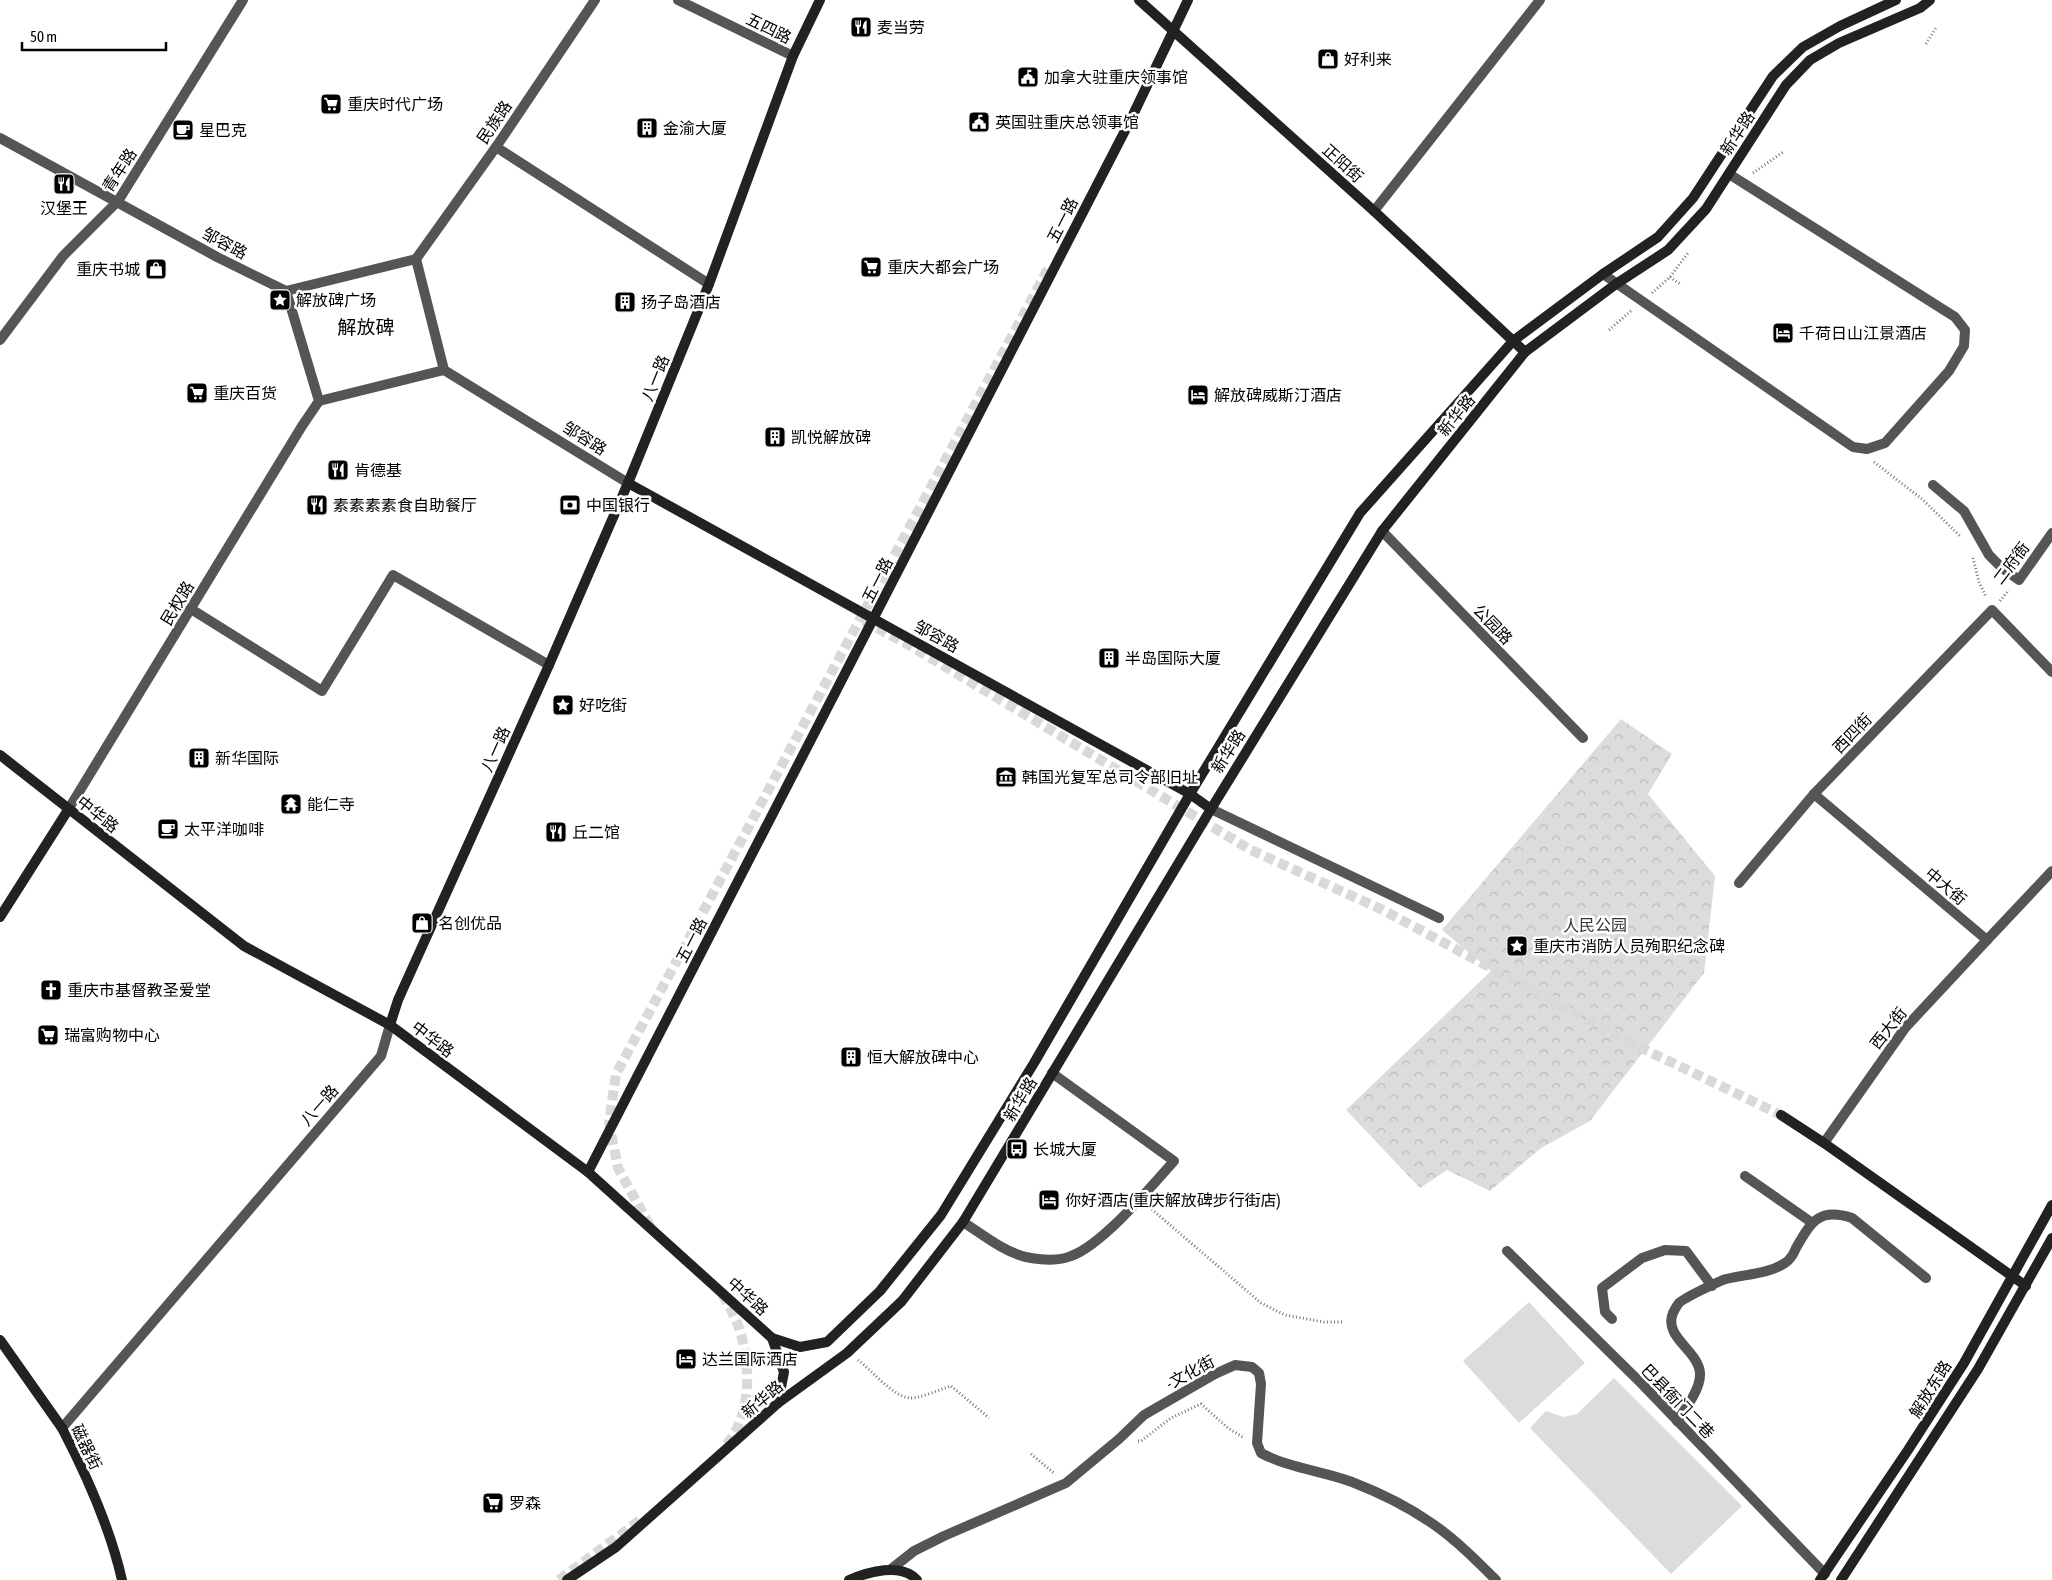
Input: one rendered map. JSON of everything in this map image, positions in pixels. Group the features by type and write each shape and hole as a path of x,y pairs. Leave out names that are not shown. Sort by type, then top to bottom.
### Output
{"main road":[{"name":"八一路","path":"390,1025 398,1000 549,665 628,483 709,284 793,56 820,0"},
{"name":"正阳街","path":"1139,0 1374,211 1525,352"},
{"name":"五一路","path":"588,1172 1131,118 1188,0"},
{"name":"新华路","path":"772,1338 800,1347 827,1342 880,1291 941,1215 1034,1063 1190,794 1360,513 1513,341 1658,236 1693,198 1773,76 1803,47 1840,26 1896,0"},
{"name":"新华路","path":"567,1580 616,1547 778,1403 847,1353 902,1301 963,1222 1211,809 1382,531 1525,352 1616,284 1668,250 1706,209 1786,85 1810,60 1840,43 1920,8 1930,0"},
{"name":"邹容路","path":"628,483 1190,794 1211,809"},
{"name":"中华路","path":"0,755 244,946 390,1025 588,1172 772,1338 784,1372 778,1403"},
{"name":"民权路","path":"0,917 68,810"},
{"path":"1781,1115 1824,1143 2026,1286"},
{"name":"解放东路","path":"1822,1577 1964,1363 2052,1205"},
{"name":"解放东路","path":"1840,1580 1978,1368 2052,1238"},
{"name":"磁器街","path":"0,1340 62,1428 103,1518 122,1580"},
{"path":"849,1580 870,1572 890,1570 912,1575 917,1580"}],"street":[{"name":"青年路","path":"0,340 62,256 118,201 243,0"},
{"name":"民族路","path":"416,259 496,147 595,0"},
{"name":"五四路","path":"678,0 793,56"},
{"path":"1374,211 1540,0"},
{"name":"邹容路","path":"0,138 217,257 286,291"},
{"path":"496,147 709,284"},
{"path":"1603,274 1853,447 1867,449 1885,443 1949,371 1964,346 1965,330 1955,317 1729,174"},
{"path":"416,259 444,370 319,401 286,291 416,259"},
{"name":"邹容路","path":"444,370 628,483"},
{"name":"民权路","path":"68,810 319,401"},
{"path":"1933,485 1964,511 1989,555 2018,580"},
{"name":"公园路","path":"1382,531 1583,738"},
{"name":"二府衙","path":"2018,580 2052,532"},
{"path":"191,609 322,691 393,575 549,665"},
{"path":"1992,610 2052,672"},
{"name":"西四街","path":"1739,883 1814,794 1992,610"},
{"name":"中大街","path":"1814,794 1987,940"},
{"path":"1211,809 1439,918"},
{"path":"1987,940 2052,871"},
{"name":"西大街","path":"1824,1143 1905,1028 1987,940"},
{"name":"八一路","path":"62,1428 381,1056 390,1025"},
{"path":"963,1222 1007,1249 1025,1257 1051,1261 1071,1257 1089,1247 1140,1198 1174,1161 1052,1074"},
{"path":"1746,1176 1811,1222"},
{"path":"1677,1420 1692,1400 1700,1373 1694,1358 1686,1345 1677,1338 1671,1325 1672,1315 1679,1304 1725,1279 1759,1273 1786,1263 1811,1222 1826,1214 1839,1214 1852,1218 1926,1278"},
{"path":"1612,1319 1605,1312 1602,1288 1642,1258 1665,1250 1686,1252 1712,1286"},
{"name":"巴县衙门二巷","path":"1507,1252 1677,1420 1822,1577"},
{"name":"-文化街","path":"890,1570 914,1551 944,1536 1066,1483 1119,1439 1144,1415 1215,1374 1236,1365 1252,1367 1259,1373 1261,1384 1257,1442 1261,1453 1276,1462 1321,1472 1353,1483 1388,1499 1434,1524 1496,1580"}],"path":[{"path":"1926,44 1936,26"},
{"path":"1762,167 1783,152"},
{"path":"1670,277 1680,284"},
{"path":"1853,447 1922,499 1962,538"},
{"path":"1972,554 1980,582 1992,610"},
{"name":"二府衙","path":"1992,610 2018,580"},
{"path":"1140,1198 1261,1303 1285,1315 1324,1322 1344,1322"},
{"path":"872,1370 892,1391 910,1398 951,1386 989,1418"},
{"path":"1171,1418 1201,1404 1239,1436"},
{"path":"1031,1454 1066,1483"}],"green space":[{"name":"人民公园","path":"1621,719 1672,754 1648,794 1715,876 1704,973 1590,1121 1541,1148 1490,1191 1447,1170 1420,1188 1346,1110 1491,971 1442,930"},
{"path":"1529,1302 1585,1363 1519,1423 1463,1361"},
{"path":"1614,1378 1742,1506 1671,1574 1530,1428 1546,1411 1563,1417 1577,1414"}],"tunnel":[{"path":"650,1226 618,1168 609,1123 616,1074 1049,267"},
{"path":"864,621 909,645 1251,850 1383,910 1623,1039 1781,1115"},
{"path":"722,1294 738,1325 747,1371 745,1403 741,1418 735,1432 726,1445"},
{"path":"559,1580 643,1518"}],"place":[{"name":"麦当劳","path":"861,27"},
{"name":"好利来","path":"1328,59"},
{"name":"加拿大驻重庆领事馆","path":"1028,77"},
{"name":"重庆时代广场","path":"331,104"},
{"name":"英国驻重庆总领事馆","path":"979,122"},
{"name":"金渝大厦","path":"647,128"},
{"name":"星巴克","path":"183,130"},
{"name":"汉堡王","path":"64,184"},
{"name":"重庆大都会广场","path":"871,267"},
{"name":"重庆书城","path":"156,269"},
{"name":"解放碑广场","path":"280,300"},
{"name":"扬子岛酒店","path":"625,302"},
{"name":"千荷日山江景酒店","path":"1783,333"},
{"name":"重庆百货","path":"197,393"},
{"name":"解放碑威斯汀酒店","path":"1198,395"},
{"name":"凯悦解放碑","path":"775,437"},
{"name":"肯德基","path":"338,470"},
{"name":"素素素素食自助餐厅","path":"317,505"},
{"name":"中国银行","path":"570,505"},
{"name":"半岛国际大厦","path":"1109,658"},
{"name":"好吃街","path":"563,705"},
{"name":"新华国际","path":"199,758"},
{"name":"韩国光复军总司令部旧址","path":"1006,777"},
{"name":"能仁寺","path":"291,804"},
{"name":"太平洋咖啡","path":"168,829"},
{"name":"丘二馆","path":"556,832"},
{"name":"名创优品","path":"422,923"},
{"name":"重庆市消防人员殉职纪念碑","path":"1517,946"},
{"name":"重庆市基督教圣爱堂","path":"51,990"},
{"name":"瑞富购物中心","path":"48,1035"},
{"name":"恒大解放碑中心","path":"851,1057"},
{"name":"长城大厦","path":"1017,1149"},
{"name":"你好酒店(重庆解放碑步行街店)","path":"1049,1200"},
{"name":"达兰国际酒店","path":"686,1359"},
{"name":"罗森","path":"493,1503"}],"district":[{"name":"解放碑","path":"366,327"}]}
